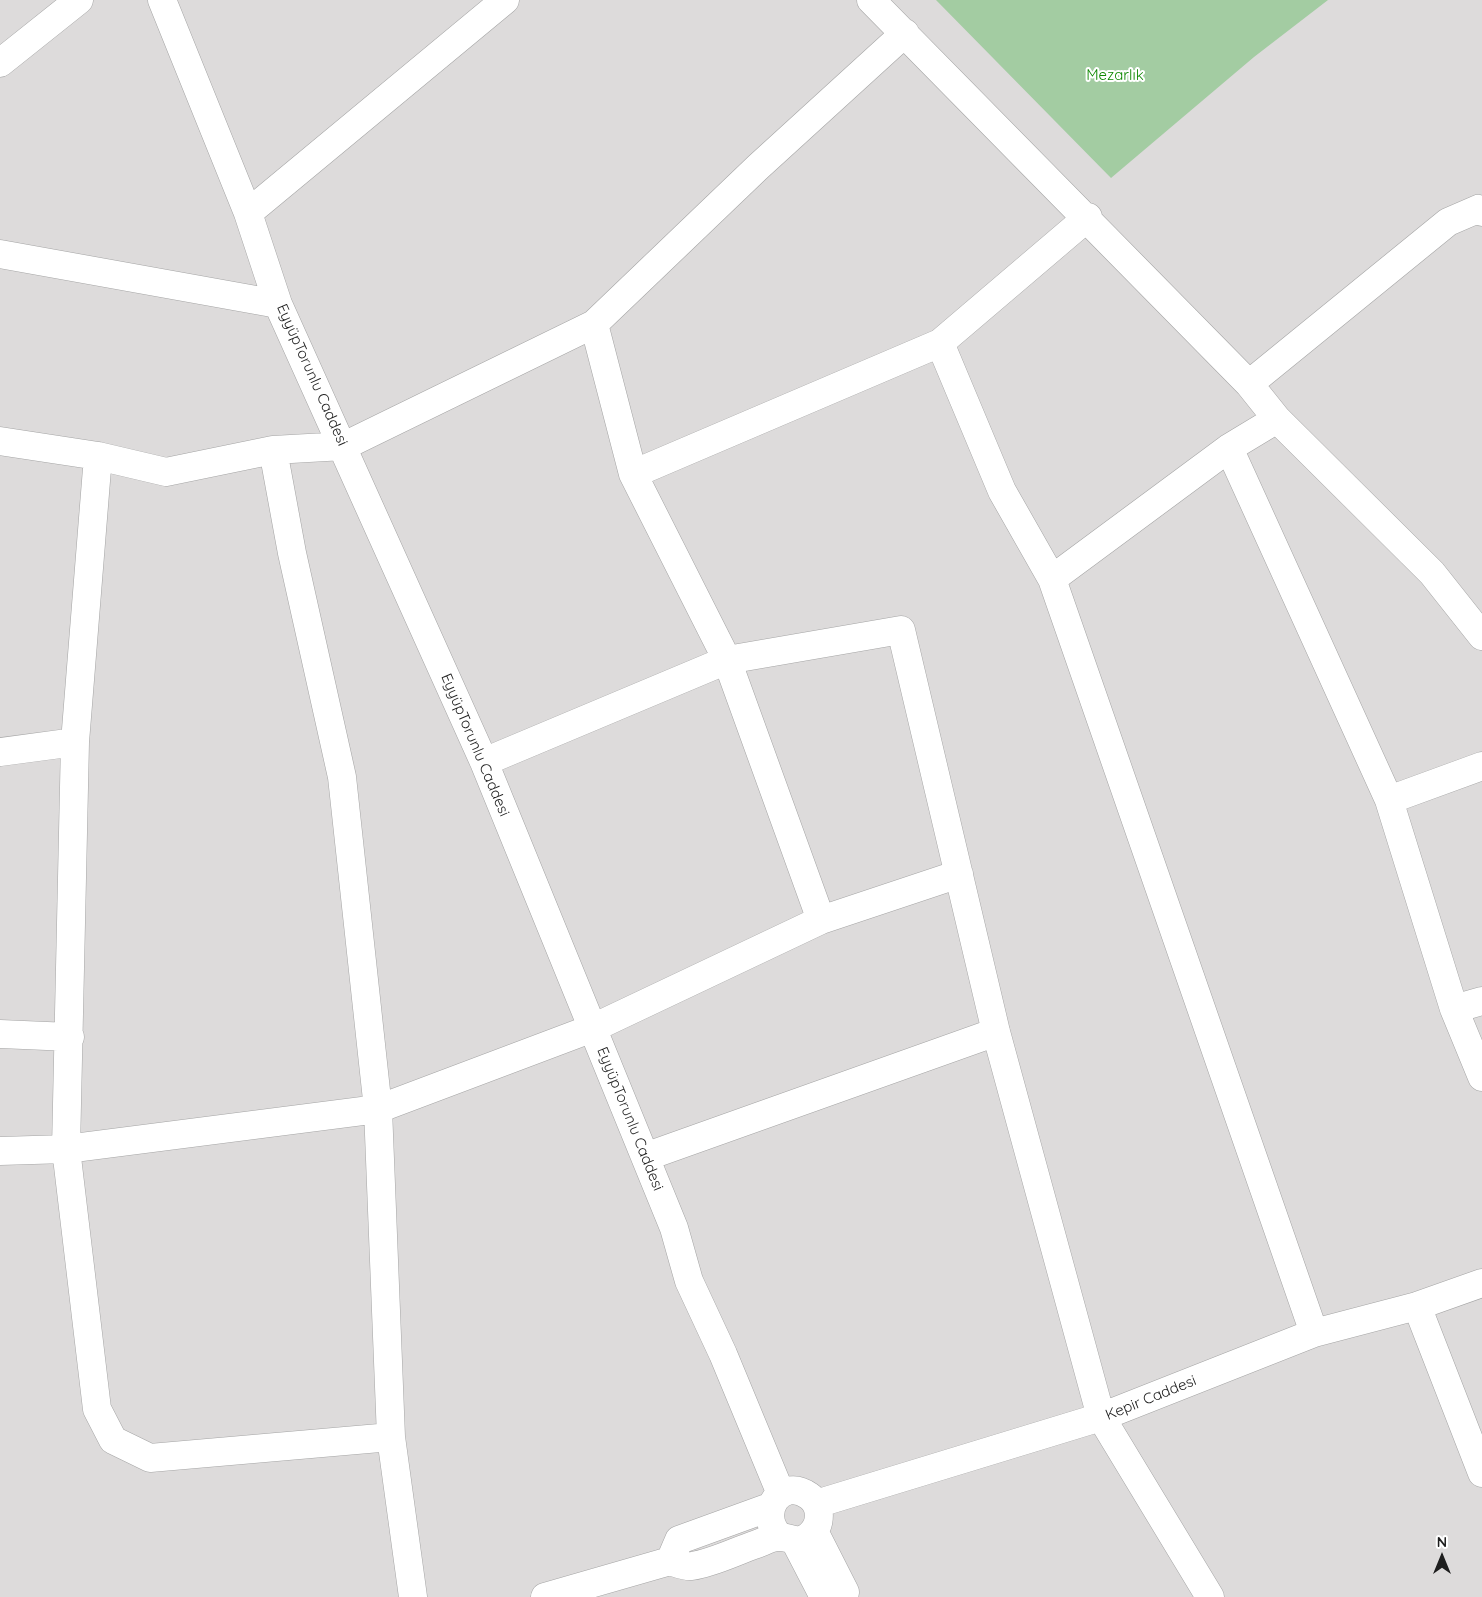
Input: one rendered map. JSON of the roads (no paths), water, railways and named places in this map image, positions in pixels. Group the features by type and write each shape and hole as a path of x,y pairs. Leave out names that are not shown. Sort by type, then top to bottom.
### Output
{"street":[{"path":"0,63 79,0"},
{"name":"EyyüpTorunlu Caddesi","path":"162,0 248,213 278,304 331,423 344,446 484,762 594,1028 674,1228 690,1281 776,1500"},
{"path":"248,213 505,0"},
{"path":"871,0 1088,217 1249,384 1277,419 1432,573 1482,636"},
{"path":"0,441 98,456 166,472 273,450 344,446 594,324 758,167 905,33"},
{"path":"1249,384 1448,222 1478,209 1482,212"},
{"path":"633,474 940,344 1088,217"},
{"path":"0,254 278,304"},
{"path":"594,324 633,474 727,660 821,920"},
{"path":"940,344 1002,491 1052,580 1314,1333"},
{"path":"1052,580 1229,448 1277,419"},
{"path":"1229,448 1389,800 1454,1009 1482,1077"},
{"path":"273,450 292,553 342,777 378,1109 391,1437 413,1597"},
{"path":"98,456 75,742 70,1037 66,1149 97,1409 113,1440 150,1458 391,1437"},
{"path":"484,762 727,660 901,630 996,1032 1101,1418 1210,1597"},
{"path":"0,752 75,742"},
{"path":"1389,800 1482,766"},
{"path":"0,1151 66,1149 378,1109 594,1028 821,920 959,874"},
{"path":"1454,1009 1482,1001"},
{"path":"645,1157 996,1032"},
{"path":"0,1034 70,1037"},
{"name":"Kepir Caddesi","path":"816,1504 1101,1418 1314,1333 1416,1306 1482,1283"},
{"path":"1416,1306 1482,1473"},
{"path":"545,1597 670,1561 690,1567 796,1536 820,1519 816,1504 805,1493 789,1491 776,1500 679,1540 670,1561"},
{"path":"776,1500 770,1523 796,1536 845,1592 844,1597"},
{"path":"796,1536 824,1597"}],"park label":[{"name":"Mezarlık","path":"1115,75"}]}
